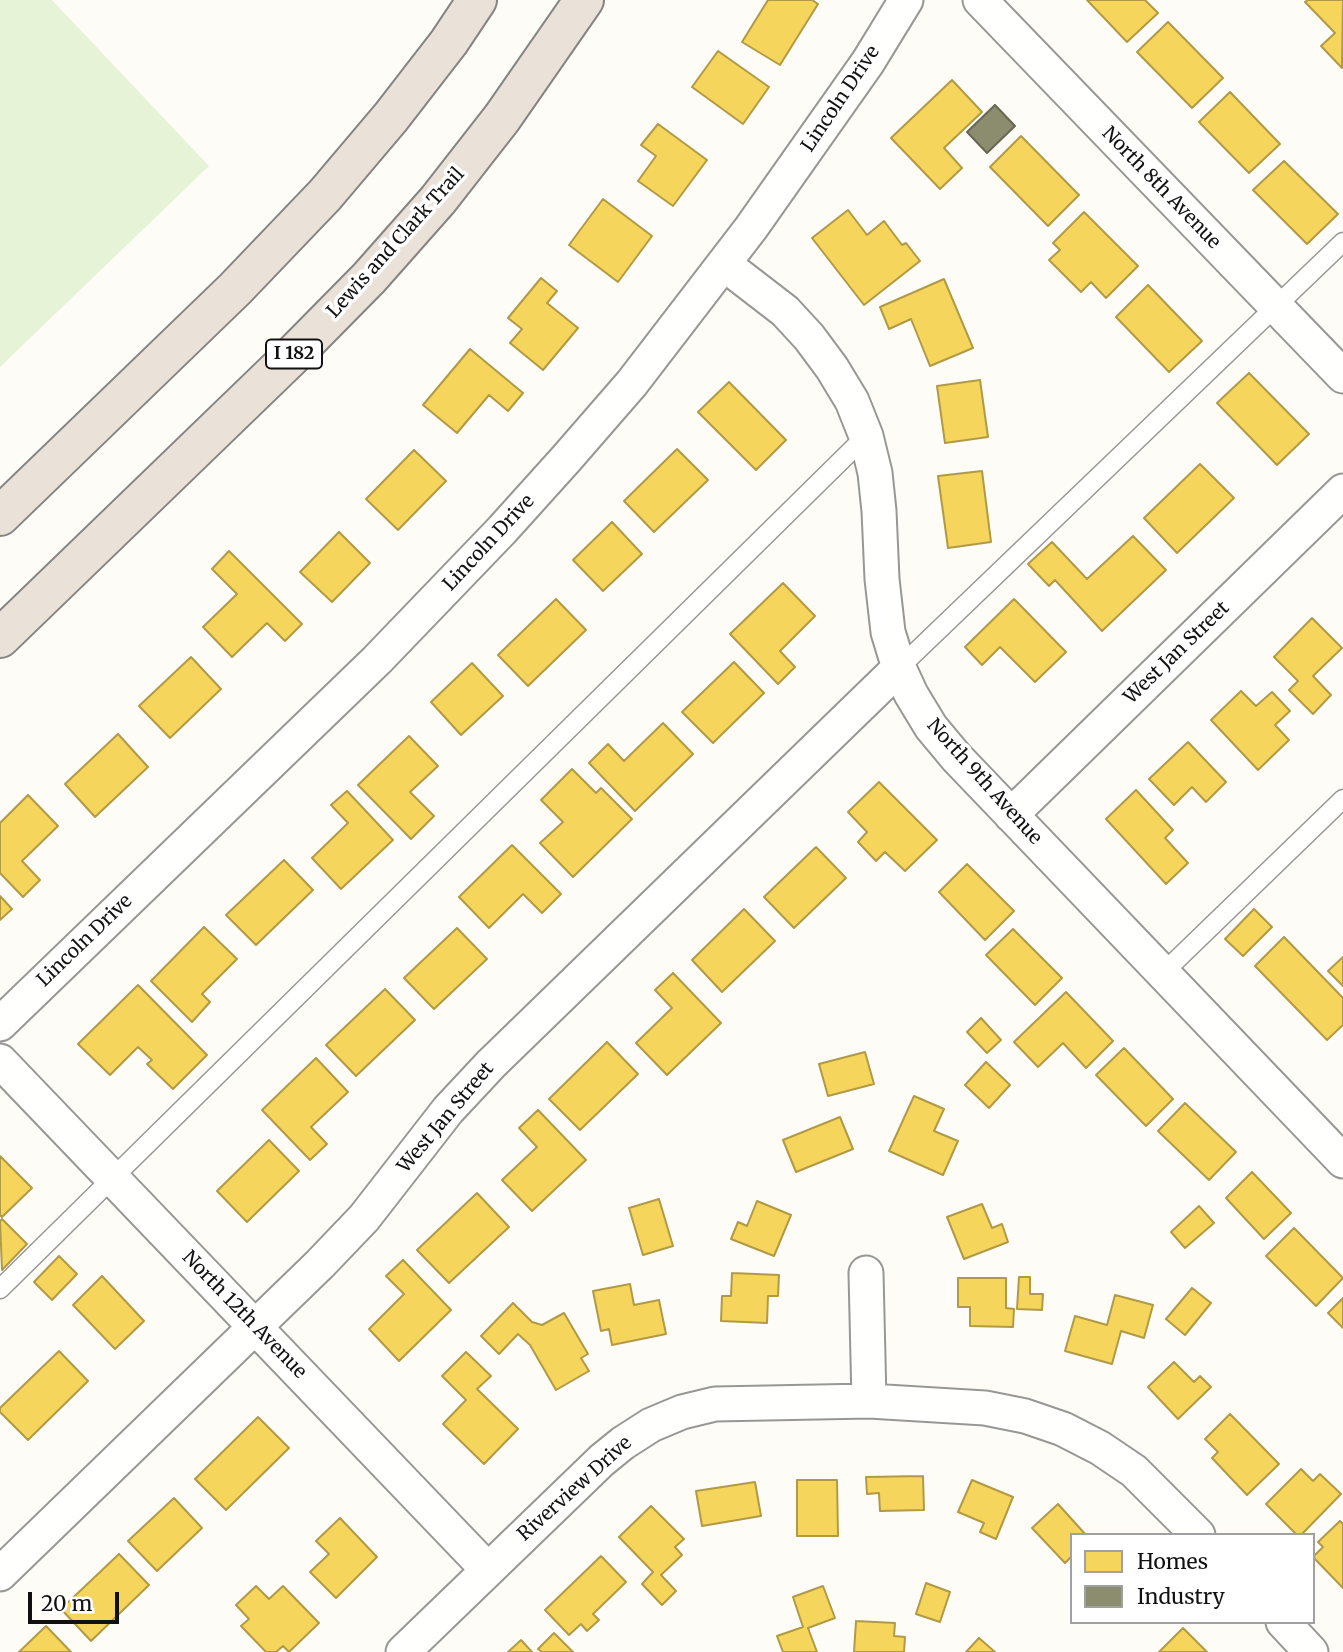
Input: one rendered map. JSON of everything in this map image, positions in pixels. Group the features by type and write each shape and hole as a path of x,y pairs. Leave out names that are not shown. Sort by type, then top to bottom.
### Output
{"highway":[{"path":"449,42 470,0"},
{"path":"0,516 234,289 325,195 391,117 449,42 477,0"},
{"name":"Lewis and Clark Trail","path":"0,638 369,278 438,200 502,118 584,0"}],"street":[{"name":"Lincoln Drive","path":"0,1024 377,660 494,540 632,383 724,264 868,62 906,0"},
{"name":"North 8th Avenue","path":"980,0 1343,376"},
{"name":"North 9th Avenue","path":"724,264 768,296 809,337 852,401 866,436 876,473 881,579 888,632 899,668 931,727 956,757 1163,973 1337,1142"},
{"name":"West Jan Street","path":"1012,815 1343,491"},
{"name":"West Jan Street","path":"0,1574 364,1218 448,1110 491,1064 899,668"},
{"name":"North 12th Avenue","path":"0,1061 488,1570"},
{"path":"866,1273 869,1401"},
{"name":"Riverview Drive","path":"403,1652 622,1443 651,1425 682,1412 715,1404 869,1401 985,1408 1025,1416 1063,1429 1100,1448 1134,1471 1196,1533"},
{"path":"1285,1624 1311,1652"}],"lane":[{"path":"899,668 1343,242"},
{"path":"0,1289 866,436"},
{"path":"1163,973 1343,799"}],"green space":[{"path":"0,0 52,0 209,166 0,367"}],"building: Homes":[{"path":"768,0 812,0 818,4 780,65 742,42"},
{"path":"1087,0 1145,0 1158,13 1127,42"},
{"path":"1343,0 1342,68 1321,46 1335,33 1305,2"},
{"path":"1168,22 1223,78 1192,108 1137,52"},
{"path":"718,51 769,87 743,124 692,87"},
{"path":"952,80 982,112 944,148 962,168 940,189 891,138"},
{"path":"1230,92 1280,144 1249,173 1199,122"},
{"path":"658,124 707,160 673,206 638,181 656,156 641,145"},
{"path":"1021,136 1079,195 1048,226 990,167"},
{"path":"1284,161 1338,214 1307,244 1253,190"},
{"path":"603,199 652,236 618,282 569,245"},
{"path":"848,210 867,235 884,221 902,245 906,243 920,261 864,305 812,238"},
{"path":"1084,212 1138,266 1106,298 1091,282 1081,292 1049,260 1060,250 1053,243"},
{"path":"541,278 557,291 547,303 578,328 543,370 510,343 522,329 508,318"},
{"path":"944,279 973,348 930,366 911,319 889,329 880,307"},
{"path":"1148,285 1202,341 1169,372 1116,317"},
{"path":"470,349 523,393 508,411 489,395 457,433 423,405"},
{"path":"1249,373 1309,434 1277,465 1217,403"},
{"path":"980,380 988,437 945,443 937,386"},
{"path":"729,382 786,440 756,470 698,412"},
{"path":"677,449 708,480 654,532 624,501"},
{"path":"414,450 446,481 398,530 366,499"},
{"path":"1200,464 1234,498 1177,553 1144,518"},
{"path":"982,471 991,542 948,548 938,476"},
{"path":"612,522 642,554 603,591 573,560"},
{"path":"339,532 370,563 332,602 300,572"},
{"path":"1133,536 1166,570 1102,631 1055,580 1049,586 1028,564 1052,542 1087,579"},
{"path":"229,551 302,624 285,641 267,623 232,657 203,627 237,594 212,569"},
{"path":"783,583 815,616 780,651 795,667 778,684 730,634"},
{"path":"556,599 586,630 528,686 498,655"},
{"path":"1014,599 1066,652 1035,682 1000,647 982,665 965,647"},
{"path":"1312,618 1342,648 1313,676 1331,695 1313,714 1289,690 1298,681 1274,657"},
{"path":"191,657 221,689 170,738 139,706"},
{"path":"734,662 764,693 713,743 682,712"},
{"path":"472,663 503,696 461,735 431,702"},
{"path":"1241,691 1256,706 1272,692 1290,711 1275,725 1289,740 1258,770 1211,720"},
{"path":"663,723 693,754 635,811 589,763 608,744 624,761"},
{"path":"118,734 148,767 95,817 65,784"},
{"path":"409,736 438,766 410,792 434,816 411,839 358,785"},
{"path":"1188,742 1226,782 1206,802 1192,787 1174,805 1149,779"},
{"path":"572,769 596,793 601,788 632,819 573,877 540,843 563,822 541,800"},
{"path":"879,782 937,840 905,871 885,852 876,861 858,842 867,832 848,812"},
{"path":"1136,790 1173,830 1165,838 1188,863 1166,884 1106,819"},
{"path":"347,791 393,840 341,889 312,858 348,823 331,805"},
{"path":"28,795 58,826 22,861 40,880 23,897 0,873 0,823"},
{"path":"512,845 561,894 542,913 523,894 489,928 459,897"},
{"path":"816,847 846,878 794,928 764,897"},
{"path":"284,860 313,890 256,945 226,915"},
{"path":"967,864 1014,911 985,940 939,892"},
{"path":"0,896 12,909 0,920"},
{"path":"744,909 775,941 722,992 692,960"},
{"path":"1254,909 1272,927 1243,956 1225,939"},
{"path":"204,927 237,959 202,994 210,1002 192,1022 151,981"},
{"path":"457,928 487,959 434,1009 404,978"},
{"path":"1013,929 1062,978 1035,1005 986,955"},
{"path":"1284,937 1343,998 1343,1025 1327,1040 1255,966"},
{"path":"1343,957 1343,986 1328,971"},
{"path":"673,973 721,1023 667,1075 636,1043 672,1008 655,990"},
{"path":"138,985 207,1055 173,1089 147,1064 152,1060 138,1047 110,1075 78,1044"},
{"path":"385,989 415,1020 356,1076 326,1045"},
{"path":"1066,992 1113,1041 1086,1068 1063,1043 1038,1067 1014,1042"},
{"path":"981,1018 1001,1040 987,1053 967,1032"},
{"path":"607,1042 638,1074 580,1130 549,1099"},
{"path":"1124,1048 1173,1099 1146,1126 1096,1075"},
{"path":"865,1052 874,1084 828,1096 819,1064"},
{"path":"316,1058 348,1092 311,1127 327,1144 310,1160 262,1110"},
{"path":"986,1062 1010,1085 989,1108 965,1085"},
{"path":"914,1096 944,1109 934,1131 958,1141 943,1175 889,1151"},
{"path":"1185,1103 1236,1152 1209,1180 1158,1131"},
{"path":"538,1110 586,1160 532,1211 502,1180 537,1147 519,1128"},
{"path":"840,1117 853,1149 796,1172 783,1140"},
{"path":"269,1140 299,1171 247,1222 217,1191"},
{"path":"0,1156 32,1188 2,1217 0,1215"},
{"path":"1252,1172 1291,1213 1264,1239 1226,1198"},
{"path":"477,1193 509,1227 449,1283 417,1250"},
{"path":"659,1199 673,1246 643,1255 629,1208"},
{"path":"757,1201 791,1215 774,1256 731,1239 738,1222 747,1226"},
{"path":"982,1204 992,1228 1002,1224 1008,1242 964,1259 947,1217"},
{"path":"1199,1206 1214,1223 1185,1248 1171,1232"},
{"path":"2,1219 27,1244 2,1270 0,1221"},
{"path":"1294,1228 1343,1278 1316,1306 1266,1256"},
{"path":"59,1256 77,1274 52,1300 34,1282"},
{"path":"403,1260 451,1310 399,1361 369,1329 404,1294 386,1276"},
{"path":"732,1273 779,1275 778,1296 768,1296 767,1323 721,1321 722,1296 731,1296"},
{"path":"102,1276 144,1321 115,1349 73,1305"},
{"path":"1019,1277 1030,1277 1030,1294 1043,1294 1042,1310 1017,1309"},
{"path":"958,1278 1006,1278 1006,1308 1014,1309 1013,1327 970,1326 970,1307 958,1307"},
{"path":"630,1284 634,1305 659,1300 666,1334 612,1345 609,1329 601,1331 593,1291"},
{"path":"1192,1288 1211,1303 1185,1335 1166,1319"},
{"path":"1115,1295 1153,1305 1144,1338 1121,1331 1112,1364 1065,1351 1075,1316 1107,1325"},
{"path":"1343,1298 1343,1328 1328,1313"},
{"path":"513,1303 532,1322 542,1325 564,1313 588,1354 581,1358 589,1371 556,1390 530,1345 518,1334 499,1354 481,1336"},
{"path":"59,1351 88,1381 28,1440 0,1412 0,1408"},
{"path":"466,1352 491,1376 477,1389 518,1429 484,1464 443,1424 466,1400 442,1376"},
{"path":"1174,1362 1194,1382 1200,1376 1211,1387 1178,1419 1148,1387"},
{"path":"1230,1414 1279,1464 1247,1495 1212,1458 1218,1452 1205,1439"},
{"path":"258,1417 289,1448 226,1510 195,1479"},
{"path":"1301,1469 1313,1481 1320,1474 1341,1494 1303,1533 1295,1533 1266,1504"},
{"path":"923,1476 924,1510 880,1511 879,1493 867,1494 866,1477"},
{"path":"797,1480 837,1480 838,1536 797,1536"},
{"path":"972,1480 1013,1497 996,1539 980,1532 984,1523 958,1512"},
{"path":"755,1482 761,1516 702,1526 696,1491"},
{"path":"174,1498 202,1528 157,1571 128,1541"},
{"path":"1058,1504 1084,1533 1070,1533 1070,1558 1065,1563 1032,1528"},
{"path":"651,1506 684,1539 675,1547 682,1555 661,1575 676,1591 662,1605 642,1584 653,1572 619,1537"},
{"path":"340,1518 377,1557 336,1598 310,1572 329,1554 316,1541"},
{"path":"1340,1521 1343,1524 1343,1588 1315,1559 1315,1555 1323,1547 1318,1542"},
{"path":"119,1554 149,1585 91,1641 61,1609"},
{"path":"601,1556 626,1582 593,1614 599,1620 587,1631 581,1624 569,1635 545,1610"},
{"path":"926,1583 950,1592 940,1622 916,1614"},
{"path":"256,1586 269,1599 283,1586 319,1623 289,1652 283,1646 276,1652 266,1652 241,1626 249,1619 236,1605"},
{"path":"823,1586 835,1618 808,1628 817,1652 783,1652 777,1636 803,1627 793,1597"},
{"path":"856,1621 895,1623 894,1636 905,1637 904,1652 854,1652"},
{"path":"46,1626 71,1652 19,1652"},
{"path":"1183,1628 1207,1652 1159,1652"},
{"path":"554,1633 573,1652 542,1652 538,1649"},
{"path":"979,1638 995,1652 966,1652"},
{"path":"521,1640 532,1652 508,1652"}],"building: Industry":[{"path":"995,105 1015,126 987,153 967,132"}]}
